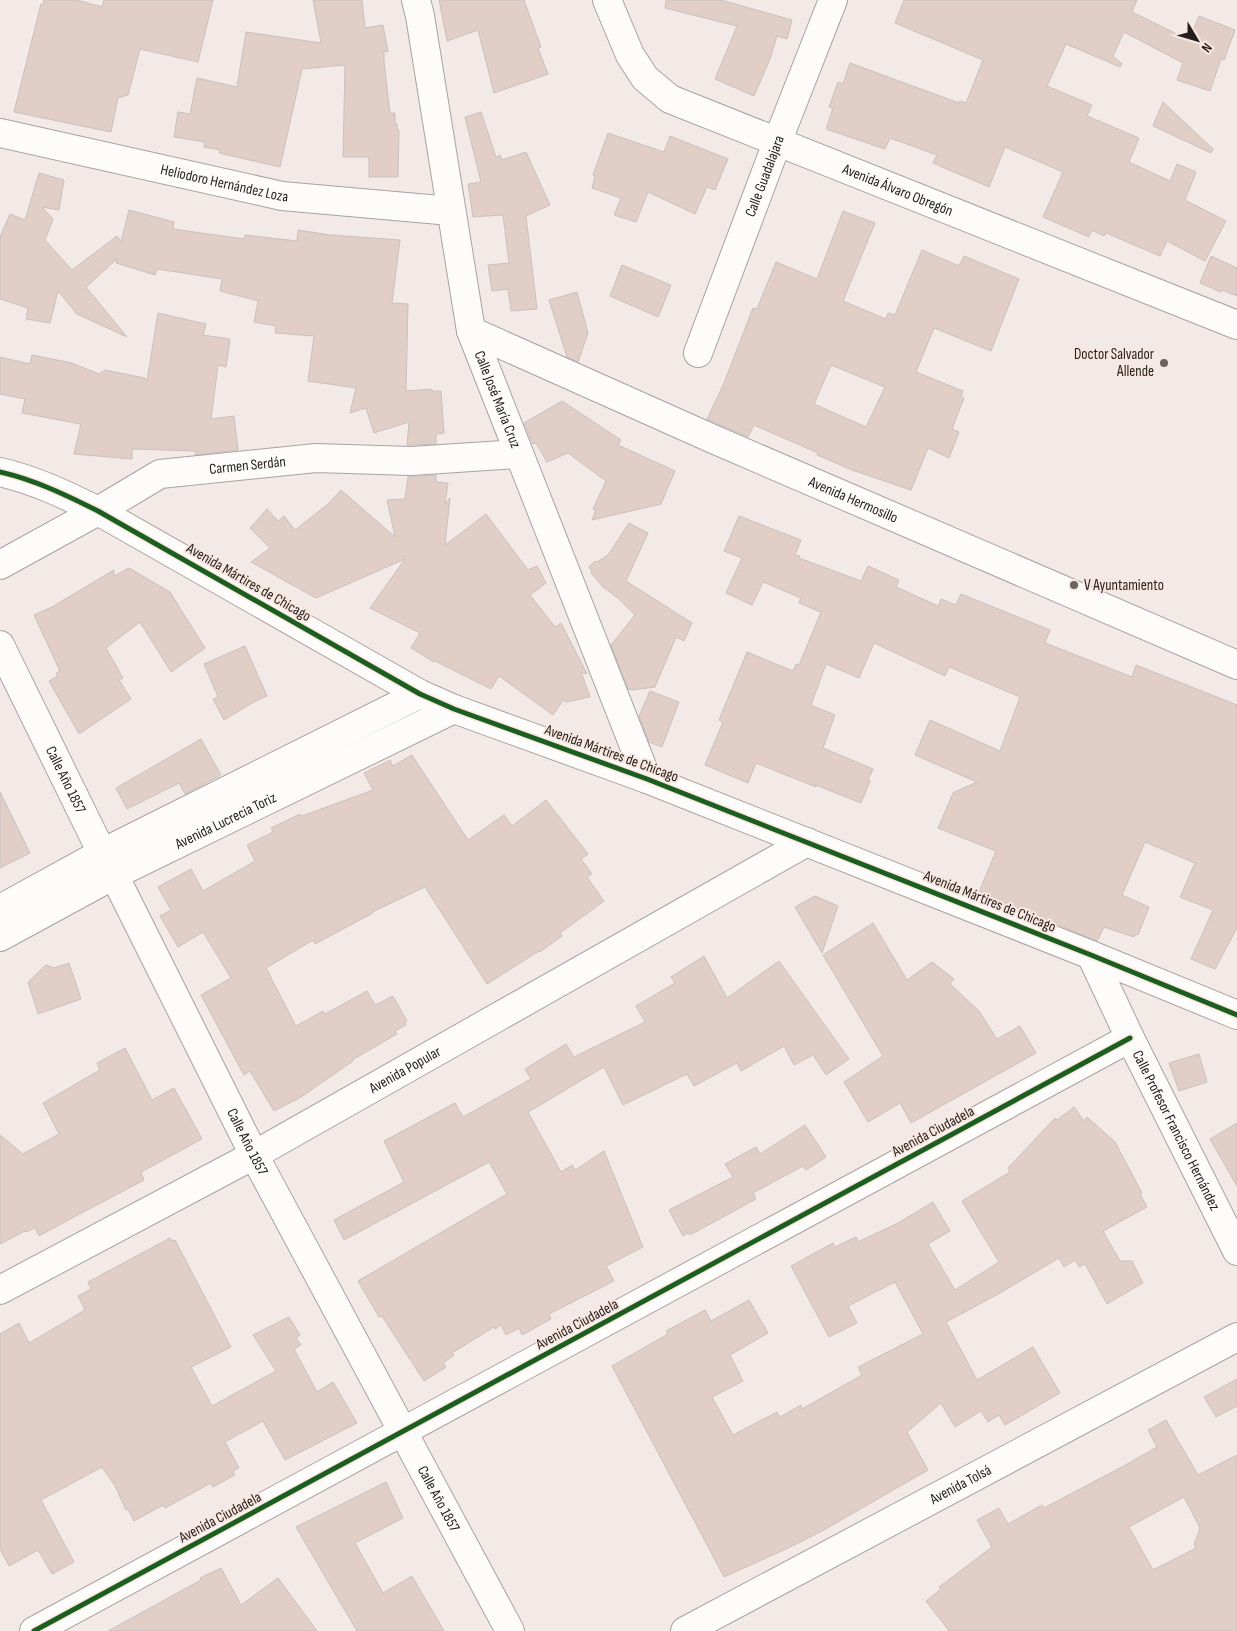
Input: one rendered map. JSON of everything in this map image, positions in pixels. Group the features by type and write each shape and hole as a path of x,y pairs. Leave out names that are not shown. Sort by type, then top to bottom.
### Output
{"street":[{"name":"Calle José María Cruz","path":"416,0 471,331 647,779"},
{"name":"Avenida Álvaro Obregón","path":"607,0 630,54 644,78 670,99 778,140 1237,325"},
{"name":"Calle Guadalajara","path":"698,353 833,0"},
{"name":"Heliodoro Hernández Loza","path":"0,134 282,196 451,211"},
{"name":"Avenida Hermosillo","path":"471,331 713,439 1237,665"},
{"name":"Carmen Serdán","path":"0,565 98,511 160,474 316,458 411,461 519,454"},
{"name":"Avenida Mártires de Chicago","path":"0,472 18,476 59,492 98,511 420,694 454,709 647,779 1091,955 1237,1016"},
{"name":"Calle Año 1857","path":"0,645 254,1155 510,1631"},
{"name":"Avenida Lucrecia Toriz","path":"0,937 108,864 420,694"},
{"name":"Avenida Lucrecia Toriz","path":"0,908 108,864 454,709"},
{"name":"Avenida Popular","path":"0,1290 254,1155 807,842"},
{"name":"Calle Profesor Francisco Hernández","path":"1091,955 1130,1038 1237,1251"},
{"name":"Avenida Ciudadela","path":"34,1631 1130,1038"},
{"name":"Avenida Tolsá","path":"685,1631 1237,1337"}],"building":[{"path":"44,0 77,0 102,7 104,0 213,0 198,62 140,49 128,95 118,98 111,132 14,112 41,4 43,5"},
{"path":"313,0 362,0 365,28 383,25 388,52 383,51 390,113 395,113 395,124 397,124 397,129 399,130 398,177 369,177 369,157 343,157 345,65 302,69 280,167 219,153 220,150 204,147 205,142 174,137 178,112 190,114 197,78 237,87 246,32 321,43"},
{"path":"439,0 524,0 541,47 538,48 548,74 494,93 478,30 447,41"},
{"path":"666,0 721,0 792,20 787,39 777,36 770,59 754,96 715,79 737,26 665,8"},
{"path":"904,0 1137,0 1132,12 1189,40 1199,16 1235,30 1224,60 1221,59 1210,91 1177,80 1183,63 1124,32 1113,56 1122,64 1120,67 1066,44 1047,86 1092,105 1087,116 1139,138 1129,162 1170,181 1177,164 1196,172 1185,200 1226,221 1205,261 1167,241 1160,256 1106,233 1104,236 1092,230 1089,237 1043,217 1063,172 1005,147 989,187 933,163 937,155 890,138 885,149 826,129 833,108 829,107 838,82 843,84 850,63 959,103 960,101 966,103 983,60 895,23"},
{"path":"1163,102 1213,149 1211,153 1153,126"},
{"path":"481,112 496,157 500,155 502,160 526,152 550,205 526,216 537,309 511,311 508,289 492,291 488,265 509,263 503,215 473,217 468,184 481,182 465,117"},
{"path":"608,133 664,152 670,136 728,159 715,190 707,187 695,214 648,192 636,222 614,215 621,198 592,188 595,176 593,175"},
{"path":"39,173 64,180 59,210 42,207 53,219 45,240 72,270 117,236 121,242 129,210 174,222 173,229 244,239 245,235 297,241 298,230 330,235 400,240 392,303 408,304 406,391 432,389 432,391 441,391 444,433 436,434 436,444 407,445 409,422 374,433 366,408 350,413 356,388 308,381 314,336 275,333 276,326 254,322 258,301 220,291 222,279 157,269 155,275 116,263 117,259 86,287 127,337 77,314 58,291 50,323 26,319 28,308 0,299 0,237 10,214 25,220"},
{"path":"843,211 875,223 843,301 886,319 888,313 895,315 922,250 959,266 964,256 1019,279 991,351 934,328 916,372 963,391 961,397 964,398 952,429 959,432 949,458 928,448 911,490 852,470 754,425 748,437 707,419 724,383 753,308 757,309 776,262 817,279","holes":["831,365 885,387 866,427 814,404"]},
{"path":"1211,256 1237,268 1237,296 1222,290 1221,292 1200,283"},
{"path":"622,265 671,285 658,317 610,296"},
{"path":"577,292 588,333 578,362 567,357 549,300"},
{"path":"158,313 206,324 203,335 230,339 226,367 218,365 211,419 234,416 238,450 196,455 195,451 132,449 132,459 74,454 81,424 22,413 25,399 0,394 0,357 30,364 32,355 72,363 99,374 105,370 145,378 147,381"},
{"path":"562,401 621,440 618,445 675,471 661,504 592,520 596,510 593,509 606,481 568,453 547,462 536,443 533,444 524,423"},
{"path":"436,475 436,482 448,483 445,504 450,498 445,545 486,514 528,570 537,566 546,583 530,595 555,627 561,623 587,674 581,672 590,697 566,702 564,699 553,715 499,676 491,689 434,662 411,648 420,633 370,608 405,559 316,598 251,562 270,548 250,528 267,509 278,521 284,516 295,530 328,504 341,490 395,537 387,500 405,499 408,477"},
{"path":"739,516 801,540 795,555 800,556 799,558 861,581 868,566 899,580 896,587 938,606 941,599 956,605 961,594 1050,630 1045,643 1132,677 1136,665 1237,705 1237,928 1215,969 1191,959 1213,910 1180,897 1195,863 1145,842 1122,895 1149,907 1138,935 1136,934 1134,937 1104,927 1097,941 979,892 996,851 938,828 953,793 977,782 915,755 930,720 1000,751 1020,697 949,667 945,676 874,643 859,678 826,664 811,705 835,715 823,748 873,769 861,803 756,763 748,783 705,765 723,722 719,720 747,652 793,671 796,664 799,665 821,612 799,603 801,598 763,582 752,605 726,593 742,558 724,551"},
{"path":"629,523 648,533 626,581 692,623 684,641 676,637 655,687 632,690 628,689 611,645 635,615 618,598 603,587 591,573 589,567 595,561 597,562 608,555"},
{"path":"129,568 170,592 205,648 171,672 140,622 106,648 123,678 119,680 131,699 79,734 49,681 58,676 56,673 60,671 34,615 52,607 114,570 114,576"},
{"path":"245,646 267,696 224,720 213,699 218,697 204,664"},
{"path":"650,691 679,702 662,747 649,742 639,716"},
{"path":"201,739 221,775 185,794 179,783 127,809 116,788"},
{"path":"412,755 468,840 504,815 512,826 546,800 588,854 581,859 592,874 587,877 604,901 560,933 562,936 540,952 487,984 425,887 372,912 315,944 313,940 266,968 296,1026 323,1011 325,1014 367,991 375,1005 393,996 407,1021 405,1022 406,1025 395,1031 397,1034 352,1060 301,1097 274,1111 250,1071 244,1075 201,995 231,978 203,932 178,947 160,916 171,910 158,887 191,869 203,891 255,861 247,845 273,832 271,828 300,814 302,816 373,790 364,773 390,760 393,766"},
{"path":"0,792 30,853 0,868"},
{"path":"815,896 838,906 822,953 795,907"},
{"path":"873,923 907,980 932,962 954,979 950,984 979,1011 997,1039 1020,1026 1036,1053 911,1123 900,1103 868,1122 844,1082 883,1056 823,955"},
{"path":"704,956 727,998 779,961 849,1059 826,1075 813,1055 794,1065 784,1046 741,1071 737,1063 694,1086 687,1074 623,1105 604,1067 528,1112 561,1172 572,1165 575,1170 604,1151 643,1247 606,1266 614,1281 549,1314 551,1319 522,1335 519,1328 506,1335 501,1325 495,1329 494,1327 452,1353 454,1355 443,1363 446,1367 424,1381 382,1316 379,1317 358,1281 507,1194 489,1162 344,1240 334,1220 404,1182 384,1141 455,1103 463,1117 531,1079 525,1069 566,1044 574,1057 645,1022 636,1006 675,983 671,977"},
{"path":"69,963 81,999 38,1014 28,982 46,965 54,968"},
{"path":"125,1048 152,1100 174,1088 202,1139 141,1172 144,1180 39,1236 35,1228 0,1244 0,1135 23,1154 59,1134 43,1103 100,1070 97,1063"},
{"path":"1199,1054 1207,1082 1179,1091 1169,1063"},
{"path":"1074,1107 1084,1121 1087,1117 1115,1142 1142,1193 1140,1194 1147,1207 1103,1231 1120,1261 1132,1261 1143,1283 1107,1304 1085,1264 1079,1267 1075,1260 1064,1267 1059,1258 946,1322 977,1380 1033,1347 1060,1393 1005,1425 999,1415 988,1422 981,1411 955,1427 941,1403 907,1432 928,1470 822,1531 724,1577 612,1366 668,1334 666,1331 705,1310 711,1321 749,1300 768,1333 730,1355 743,1381 712,1397 733,1435 777,1412 780,1417 801,1405 802,1409 862,1375 858,1367 923,1334 895,1282 848,1306 857,1323 829,1337 791,1266 833,1243 835,1247 856,1237 858,1242 898,1223 933,1202 950,1231 928,1244 955,1290 999,1262 962,1201 1010,1172 1008,1168 1055,1118 1057,1120"},
{"path":"1237,1123 1237,1186 1210,1139"},
{"path":"805,1125 826,1157 806,1170 803,1166 753,1193 756,1199 690,1235 688,1233 683,1236 669,1210 733,1177 725,1164 756,1147 760,1154"},
{"path":"170,1238 172,1241 175,1240 231,1347 191,1367 212,1406 276,1371 253,1335 289,1317 300,1335 296,1338 301,1345 294,1349 317,1392 333,1382 357,1423 285,1460 263,1421 225,1442 239,1468 233,1471 235,1475 213,1487 211,1483 165,1508 163,1505 134,1521 102,1467 41,1500 74,1562 52,1574 38,1550 9,1566 0,1549 0,1334 19,1323 29,1343 85,1310 78,1296 91,1289 88,1282"},
{"path":"1237,1379 1237,1406 1216,1417 1204,1397"},
{"path":"1166,1420 1198,1475 1237,1455 1237,1631 949,1631 926,1601 941,1589 939,1587 992,1547 977,1520 999,1508 1008,1524 1042,1505 1044,1508 1120,1468 1157,1447 1148,1430","holes":["1184,1497 1200,1528 1194,1545 1196,1548 1153,1570 1129,1527"]},
{"path":"386,1482 403,1518 355,1543 383,1593 412,1576 444,1631 357,1631 296,1527"},
{"path":"221,1568 241,1605 278,1578 317,1631 108,1631 201,1580 200,1578"}],"cycle path":[{"path":"0,472 38,484 98,511 420,694 454,709 647,779 1237,1015"},
{"path":"34,1631 1130,1038"}],"place":[{"name":"Doctor Salvador Allende","path":"1164,363"},
{"name":"V Ayuntamiento","path":"1074,585"}]}
